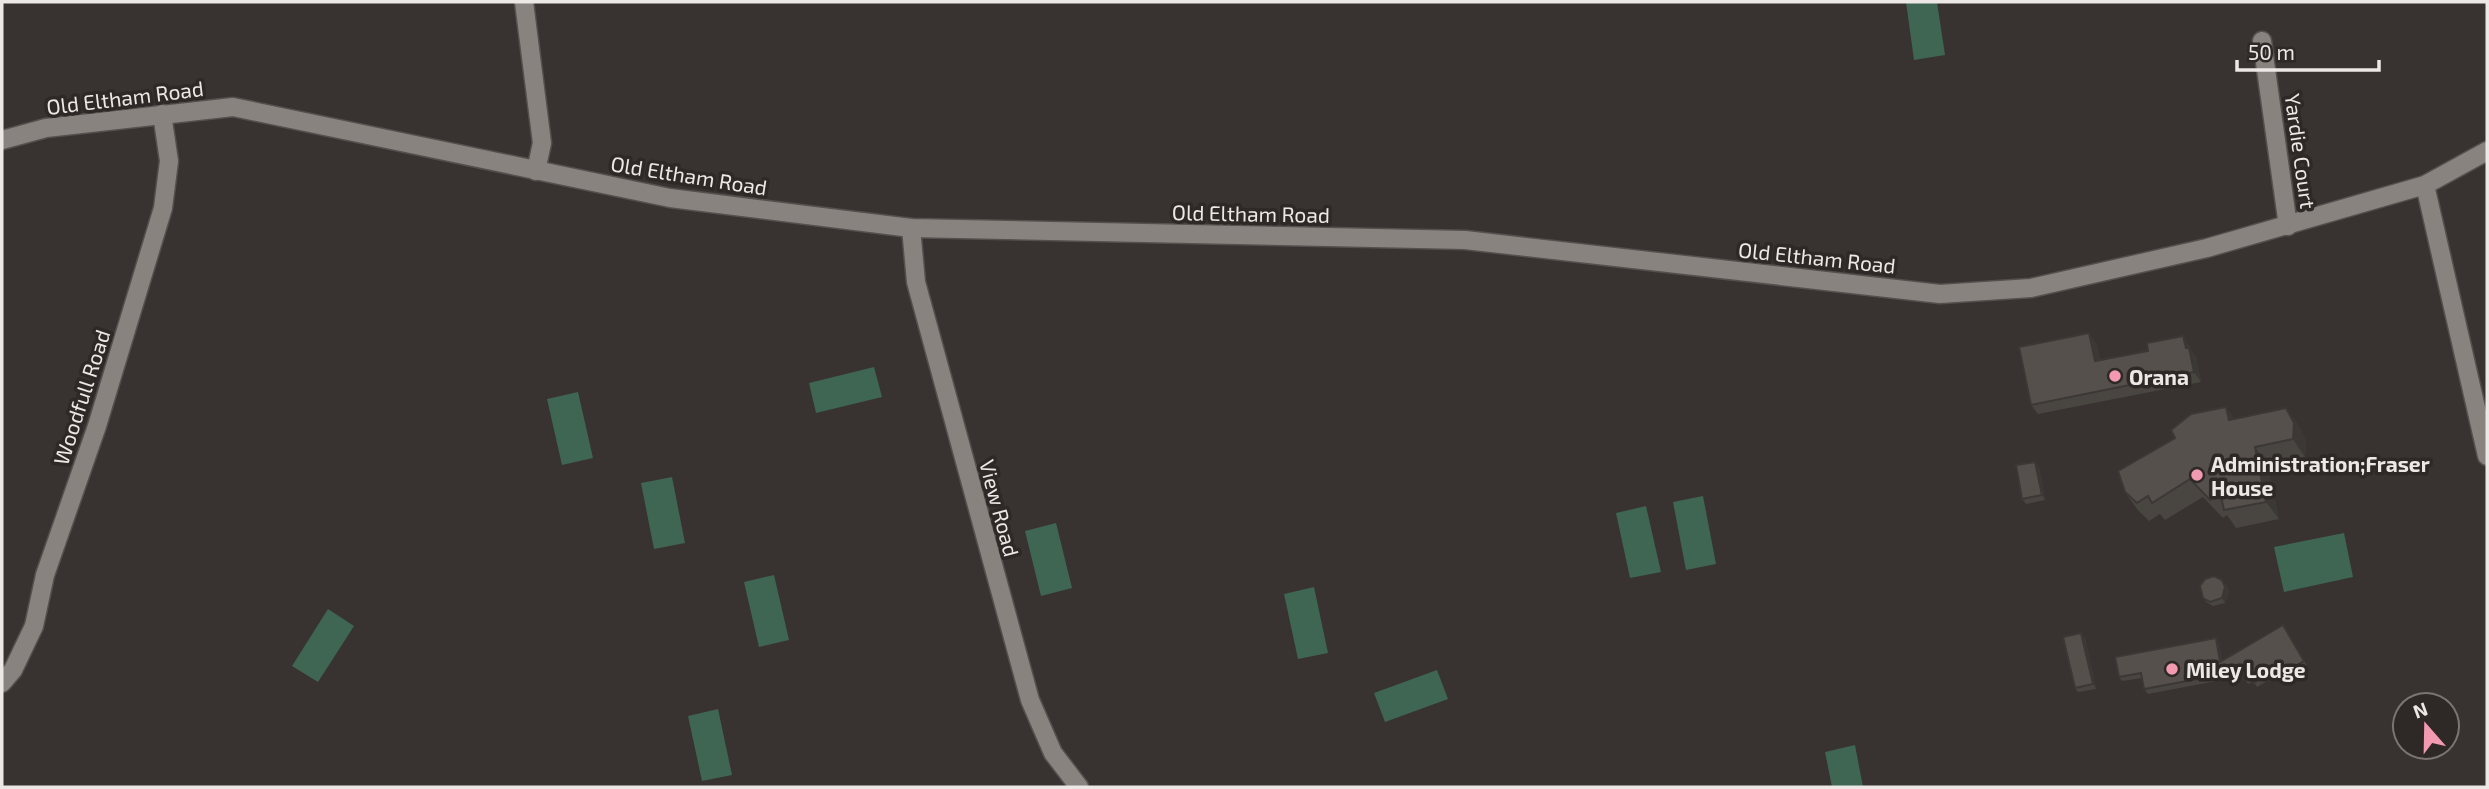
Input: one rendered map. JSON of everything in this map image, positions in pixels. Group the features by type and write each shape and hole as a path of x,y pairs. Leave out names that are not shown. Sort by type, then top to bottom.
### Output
{"street":[{"path":"524,2 542,143 536,171"},
{"name":"Yardie Court","path":"2262,41 2288,226"},
{"name":"Old Eltham Road","path":"2,140 46,128 233,107 670,198 911,228 1465,240 1940,294 2031,288 2288,226 2425,185 2487,151"},
{"name":"Woodfull Road","path":"2,683 13,670 34,626 45,575 97,426 163,208 169,161 162,114"},
{"path":"2425,185 2487,456"},
{"name":"View Road","path":"911,228 916,282 1019,665 1053,753 1079,787"}],"green space":[{"path":"1906,2 1937,2 1945,55 1914,60"},
{"path":"874,367 882,397 816,413 809,383"},
{"path":"578,392 593,458 562,465 547,399"},
{"path":"672,477 685,543 654,549 641,483"},
{"path":"1703,496 1716,564 1686,570 1673,502"},
{"path":"1646,506 1661,572 1630,578 1616,513"},
{"path":"1056,523 1072,588 1041,596 1025,531"},
{"path":"2344,533 2353,577 2284,592 2274,547"},
{"path":"774,575 789,640 759,647 744,582"},
{"path":"1314,587 1328,653 1298,659 1284,594"},
{"path":"328,609 354,626 318,682 292,666"},
{"path":"1437,670 1448,699 1385,722 1374,693"},
{"path":"718,709 732,775 702,781 688,716"},
{"path":"1855,745 1863,787 1832,787 1825,752"}],"building":[{"name":"Orana","path":"2089,333 2095,361 2148,351 2147,343 2183,336 2186,348 2189,348 2194,372 2031,405 2019,347"},
{"path":"2226,407 2229,420 2286,408 2294,423 2293,439 2255,447 2266,502 2224,510 2220,492 2210,500 2190,479 2152,503 2148,496 2137,503 2125,492 2118,471 2175,438 2171,430 2191,414"},
{"path":"2035,462 2042,495 2022,499 2016,465"},
{"path":"2214,576 2222,580 2225,587 2222,598 2210,602 2203,598 2200,586 2205,579"},
{"path":"2283,625 2304,661 2279,676 2275,670 2253,683 2250,676 2245,679 2240,671 2144,689 2141,673 2119,677 2115,657 2216,638 2220,662"},
{"path":"2081,633 2093,684 2075,688 2063,637"}],"place":[{"name":"Orana","path":"2115,376"},
{"name":"Administration;Fraser House","path":"2197,475"},
{"name":"Miley Lodge","path":"2172,669"}]}
